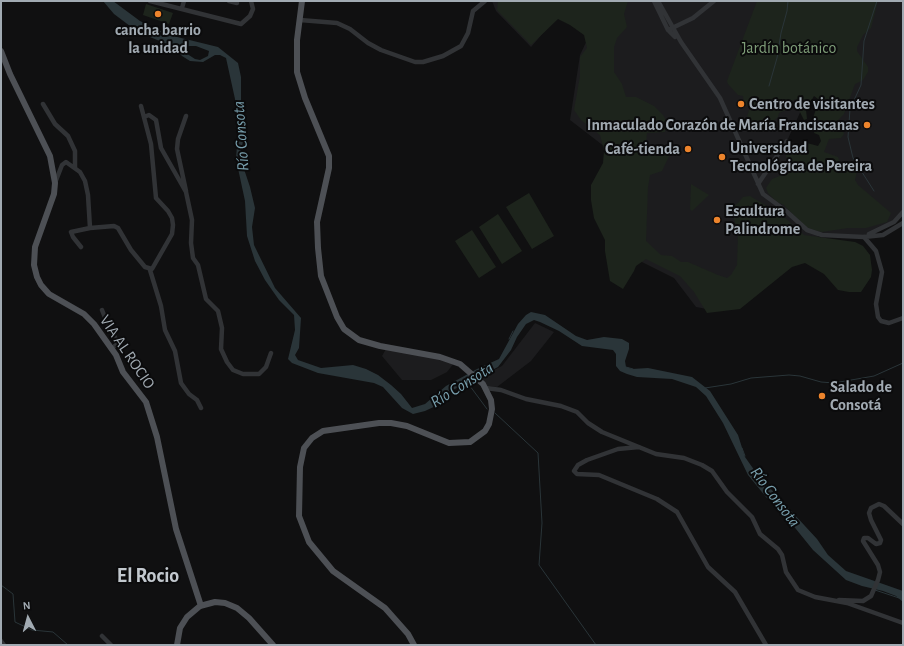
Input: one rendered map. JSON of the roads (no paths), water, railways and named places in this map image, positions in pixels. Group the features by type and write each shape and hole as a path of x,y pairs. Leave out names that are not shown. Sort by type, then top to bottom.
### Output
{"main road":[{"path":"302,1 296,51 297,72 305,98 329,156 317,222 318,248 321,276 336,316 344,329 359,340 380,346 440,357 460,364 486,388 491,400 491,418 484,431 470,442 449,443 408,426 391,423 379,423 322,431 312,438 304,448 300,467 299,516 308,542 333,571 385,608 408,634 414,645"},
{"name":"VIA AL ROCIO","path":"1,51 10,74 50,156 55,183 54,194 35,247 34,265 37,277 41,285 49,294 84,314 94,324 111,349 123,372 146,402 154,424 176,529 201,606"},
{"path":"177,645 178,632 182,622 191,612 201,606 220,602 237,608 250,618 273,645"}],"street":[{"path":"150,1 241,24 250,16 253,9 251,1"},
{"path":"170,1 173,6"},
{"path":"182,8 184,1"},
{"path":"229,1 237,3"},
{"path":"300,20 337,23 350,28 374,46 415,62 430,60 461,46 468,33 473,11 485,1"},
{"path":"654,1 670,28 720,98 763,194 786,211 807,230 822,235 864,237 883,235 903,223"},
{"path":"658,1 670,28"},
{"path":"670,28 692,18 714,1"},
{"path":"43,104 55,124 68,136 75,151 75,168"},
{"path":"141,106 152,144 156,198 168,211 172,218 173,225 172,234 150,270"},
{"path":"144,116 149,115 156,120 161,148 186,192"},
{"path":"186,116 178,138 177,149 186,185 192,220 191,243 193,258 198,265 206,299 218,311 222,328 221,349 227,362 233,370 243,374 259,374 266,367 271,353"},
{"path":"758,184 787,141"},
{"path":"55,183 62,165 66,162 80,172 85,181 88,194 90,228"},
{"path":"864,237 894,222 903,212"},
{"path":"81,247 71,232 90,228 114,226 118,228 131,250 145,267 150,270 161,306 165,330 175,351 181,383 189,394 197,400 201,408"},
{"path":"864,237 876,251 882,272 876,304 878,317 881,321 890,323 903,318"},
{"path":"102,310 108,325 117,340 116,345 111,349"},
{"path":"486,388 501,390 526,399 561,406 577,412 594,428 639,447 656,454 684,458 702,465 712,471 727,492 752,518 760,534 778,549 782,555 786,572 798,590 815,597 837,601 903,623"},
{"path":"639,447 618,450 587,460 578,465 574,471 577,474 599,475 657,499 677,512 708,567 735,592 766,645"},
{"path":"837,601 844,599 863,601 871,596 878,580 880,572 878,565 863,541 864,538 868,538 876,544 880,543 881,540 871,520 869,512 871,508 879,504 884,506 903,524"},
{"path":"102,636 111,645"},
{"path":"1,641 4,645"}],"water":[{"path":"103,1 113,1 140,21 169,35 218,47 238,63 241,77 241,105 245,133 241,150 243,166 255,208 252,227 254,245 275,288 301,318 299,348 295,355 298,360 321,368 353,365 366,369 378,375 391,385 401,394 412,408 425,404 446,386 499,359 518,324 531,312 545,315 576,336 587,340 604,337 622,339 629,343 629,349 625,361 626,367 632,369 648,368 692,377 710,391 738,435 745,457 757,474 817,539 828,555 846,571 903,591 903,602 896,596 846,580 813,550 779,508 766,497 748,475 723,423 706,396 696,387 672,379 637,377 620,371 616,366 616,354 613,350 582,346 559,331 534,320 526,324 517,337 511,350 498,367 453,390 446,396 442,403 425,411 413,414 402,408 383,387 374,383 318,373 292,363 288,359 295,330 294,315 279,300 265,280 255,261 247,236 245,201 236,159 238,132 235,99 226,58 220,55 215,55 203,62 190,61 182,56 174,47 138,32 114,14","holes":["196,46 209,51 208,56 200,60 195,59 178,48"]}],"waterway":[{"path":"769,86 777,58 788,1"},
{"path":"874,191 853,158 848,137 850,109 861,85 864,41 877,1"},
{"name":"Río Consota","path":"509,339 513,331"},
{"path":"705,388 731,384 751,378 789,375 800,376 821,382 834,383 874,376 903,363"},
{"name":"Río Consota","path":"626,367 633,369"},
{"name":"Río Consota","path":"335,371 362,372"},
{"path":"467,382 487,409"},
{"path":"495,413 538,453 542,523 539,565 596,645"},
{"name":"Río Consota","path":"742,448 745,456"},
{"path":"1,585 13,594 15,622 32,630 53,632 68,645"},
{"name":"Río Consota","path":"875,590 899,598"}],"place":[{"name":"cancha barrio la unidad","path":"158,14"},
{"name":"Centro de visitantes","path":"741,104"},
{"name":"Inmaculado Corazón de María Franciscanas","path":"867,125"},
{"name":"Café-tienda","path":"688,149"},
{"name":"Universidad Tecnológica de Pereira","path":"722,157"},
{"name":"Escultura Palindrome","path":"717,220"},
{"name":"Salado de Consotá","path":"822,396"}],"district":[{"name":"El Rocio","path":"148,576"}],"park label":[{"name":"Jardín botánico","path":"789,48"}]}
